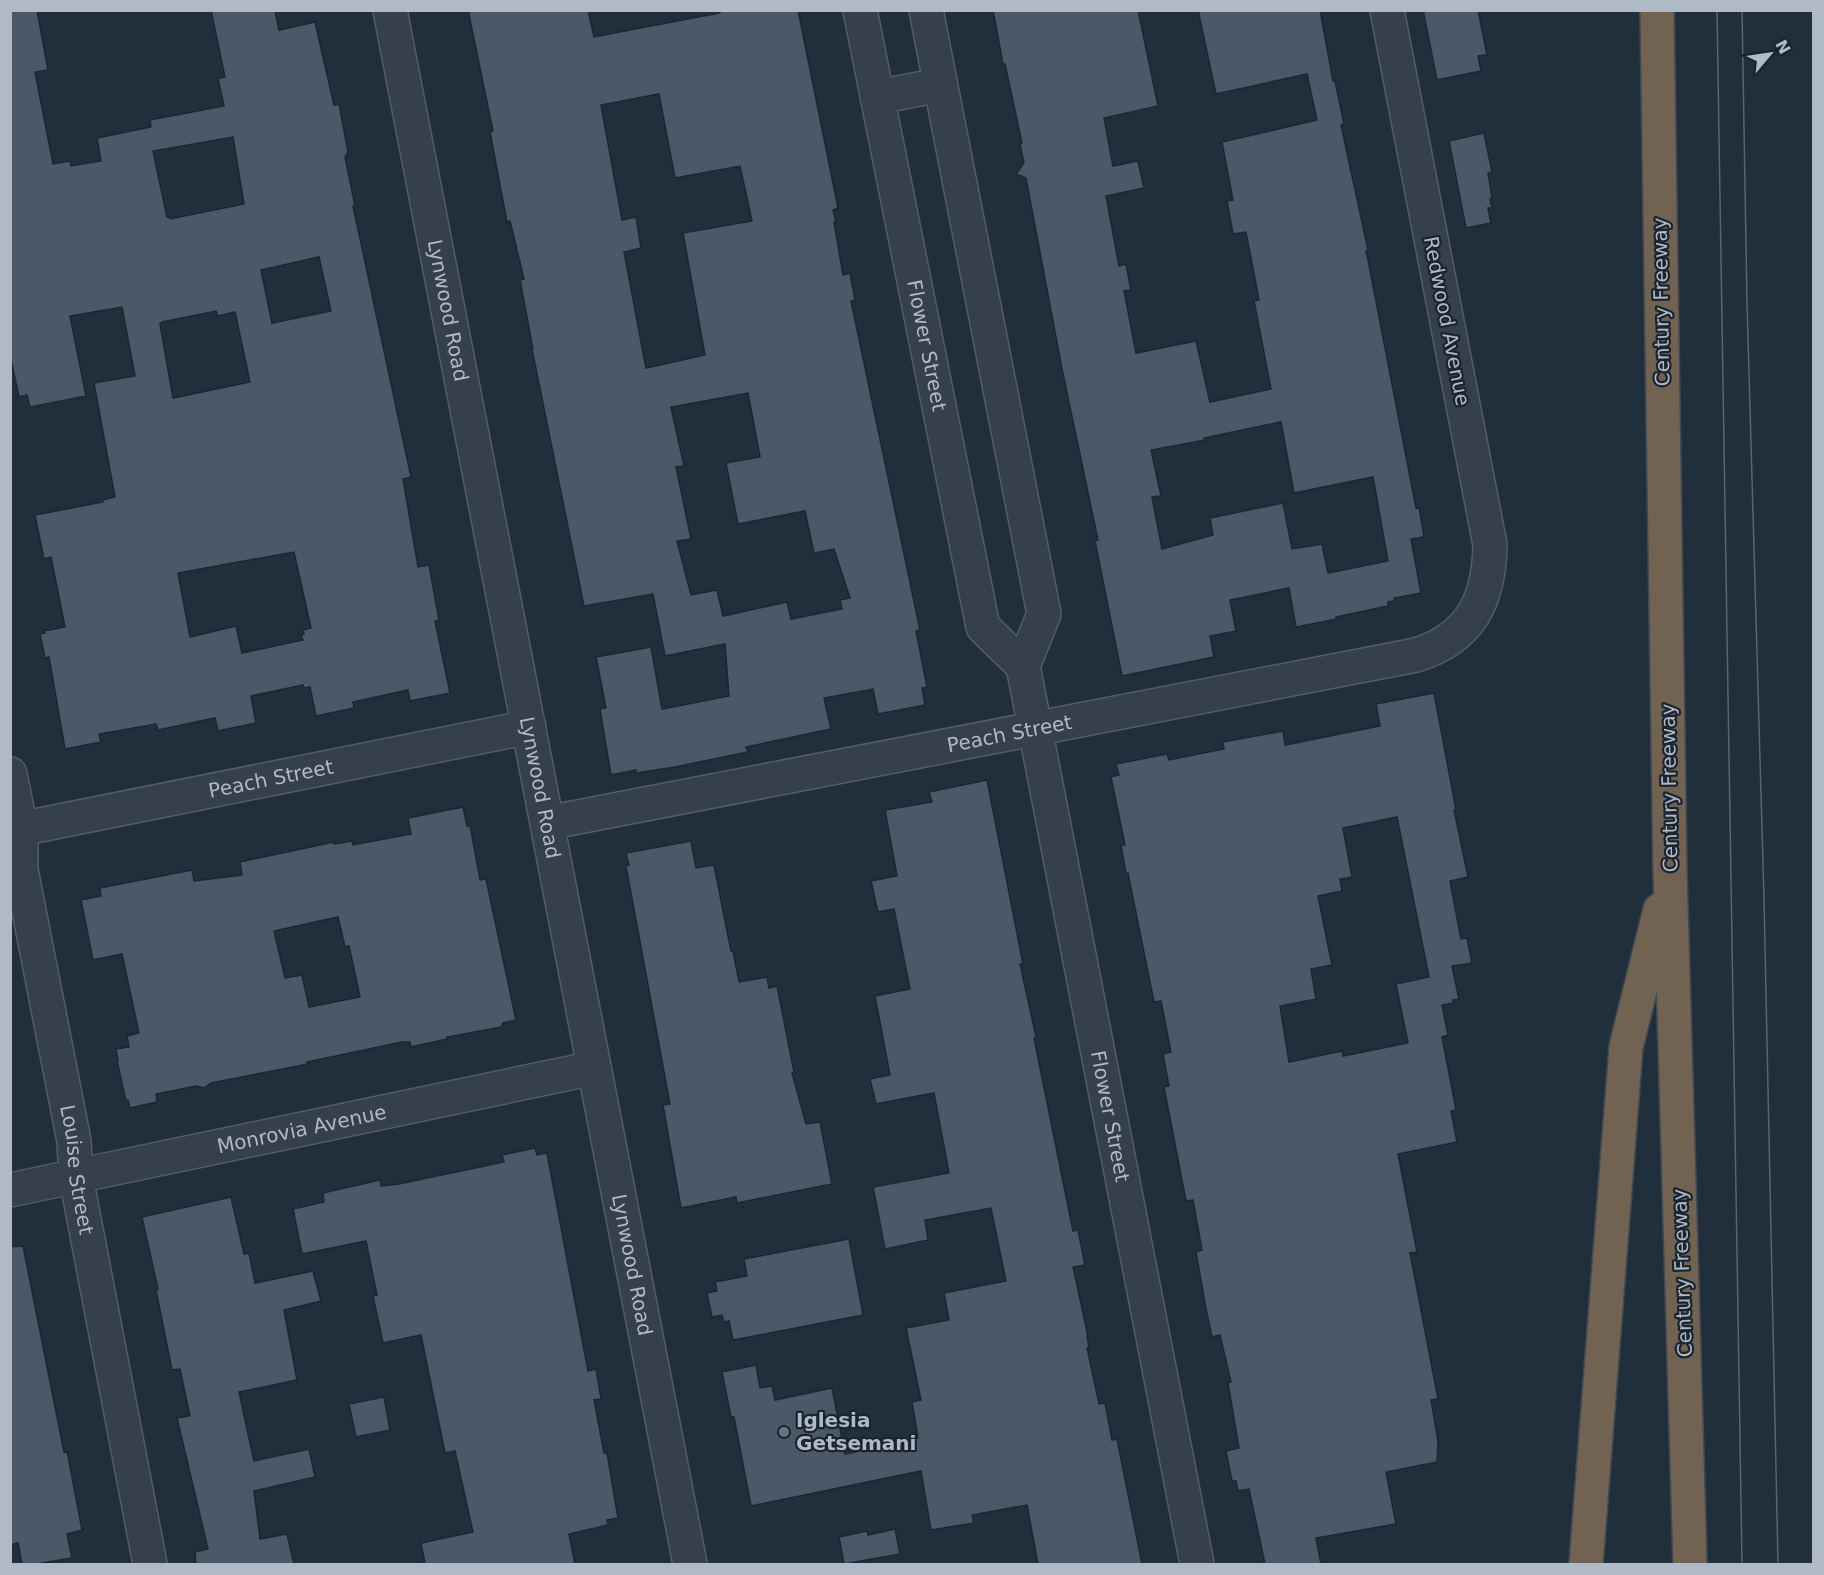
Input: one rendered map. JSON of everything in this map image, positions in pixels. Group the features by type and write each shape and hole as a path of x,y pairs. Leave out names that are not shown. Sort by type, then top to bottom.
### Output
{"highway":[{"name":"Century Freeway","path":"1657,10 1670,871 1690,1564"},
{"path":"1586,1564 1626,1047 1670,871"}],"street":[{"name":"Lynwood Road","path":"390,10 690,1564"},
{"name":"Flower Street","path":"860,10 983,627 1023,666 1197,1564"},
{"path":"926,10 1044,614 1023,666"},
{"name":"Redwood Avenue","path":"1387,10 1491,545 1490,567 1485,589 1477,610 1465,627"},
{"path":"877,97 940,85"},
{"name":"Peach Street","path":"547,823 1416,655 1444,644 1465,627"},
{"name":"Peach Street","path":"16,830 529,727"},
{"name":"Louise Street","path":"10,774 21,870 74,1141 76,1177 150,1564"},
{"name":"Monrovia Avenue","path":"10,1190 594,1068"}],"building":[{"path":"10,10 37,10 48,70 35,72 53,164 70,161 71,166 101,161 97,138 151,127 150,120 224,106 218,78 225,77 211,10 275,10 279,30 315,22 334,105 339,104 348,152 345,157 355,206 353,206 411,477 403,479 418,567 429,565 439,620 435,621 450,693 410,701 408,690 353,702 354,708 316,716 310,687 303,688 303,685 251,696 256,723 218,731 215,718 158,730 156,724 99,734 101,742 65,749 49,657 45,658 40,634 45,633 44,631 65,627 51,557 44,559 35,515 103,502 102,500 115,497 94,383 135,376 122,307 70,316 86,396 30,407 27,395 19,397 10,355","holes":["233,137 244,204 170,219 167,217 153,151","319,257 331,311 272,323 261,270","216,311 218,316 235,312 250,382 173,398 160,324","294,552 311,628 303,630 304,634 301,635 303,640 242,653 236,626 190,637 178,573"]},
{"path":"468,10 588,10 594,37 720,13 720,10 798,10 838,208 833,210 843,275 850,273 855,300 851,301 920,630 916,631 927,687 922,688 925,705 878,714 873,689 824,698 831,729 746,747 748,752 675,767 636,773 636,770 611,775 600,709 606,708 596,657 651,647 662,709 729,696 725,644 665,656 653,594 584,606 532,349 520,280 524,279 510,221 507,222 490,132 493,131","holes":["659,94 675,178 740,166 752,221 683,233 705,355 646,368 624,252 641,248 636,217 622,220 601,105","748,393 760,457 726,463 738,524 805,511 814,553 834,549 850,598 840,600 842,609 791,619 787,602 723,616 717,590 691,595 677,541 691,539 676,467 684,466 671,407"]},
{"path":"993,10 1138,10 1158,106 1104,118 1113,166 1138,161 1144,188 1106,196 1119,266 1126,264 1131,290 1124,291 1136,353 1196,341 1210,402 1271,389 1254,301 1259,300 1246,232 1233,234 1227,201 1233,200 1222,142 1317,120 1307,74 1216,94 1198,10 1320,10 1333,81 1335,81 1344,124 1341,125 1368,250 1366,251 1416,508 1419,507 1424,537 1411,539 1421,593 1394,598 1395,601 1388,602 1388,606 1296,627 1289,588 1230,600 1236,631 1210,636 1214,657 1122,676 1095,541 1098,540 1062,369 1026,178 1016,174 1024,163 1020,144 1022,143 1005,64 1003,64","holes":["1281,422 1294,493 1373,477 1388,561 1328,573 1322,544 1292,549 1283,503 1210,518 1213,535 1162,549 1152,497 1161,496 1151,450"]},
{"path":"1423,10 1478,10 1487,55 1478,56 1481,71 1437,80"},
{"path":"1484,133 1492,172 1488,173 1492,198 1490,199 1492,208 1488,208 1491,223 1466,228 1449,141"},
{"path":"1434,693 1468,877 1450,881 1461,939 1467,938 1472,963 1452,966 1459,999 1442,1005 1448,1035 1442,1037 1456,1110 1451,1111 1457,1142 1398,1154 1417,1252 1410,1253 1438,1399 1431,1400 1438,1441 1437,1462 1386,1472 1396,1524 1316,1538 1321,1564 1265,1564 1249,1489 1238,1491 1236,1481 1232,1481 1226,1451 1239,1448 1228,1383 1231,1382 1220,1335 1212,1337 1207,1314 1196,1252 1202,1250 1193,1200 1186,1201 1164,1087 1169,1086 1163,1054 1171,1052 1161,1001 1154,1002 1128,873 1126,874 1121,845 1125,845 1111,777 1119,775 1116,764 1167,754 1169,760 1224,749 1223,742 1283,731 1285,745 1380,726 1376,704","holes":["1397,817 1429,977 1396,984 1408,1043 1343,1056 1342,1051 1289,1062 1280,1006 1316,999 1311,969 1332,965 1318,896 1342,891 1340,879 1352,877 1343,828"]},
{"path":"987,780 1023,964 1020,964 1036,1037 1034,1038 1073,1231 1078,1230 1085,1265 1073,1267 1088,1336 1089,1347 1087,1348 1099,1404 1105,1403 1112,1440 1117,1439 1142,1564 1038,1564 1027,1505 972,1515 974,1523 931,1530 921,1471 751,1506 734,1417 731,1417 722,1372 756,1365 760,1388 772,1386 775,1400 832,1388 845,1454 918,1438 912,1402 921,1400 906,1328 949,1320 944,1293 1006,1281 991,1208 925,1220 928,1240 885,1249 873,1187 949,1173 934,1093 876,1104 870,1079 890,1075 875,996 910,989 894,909 878,912 871,881 897,876 885,810 932,802 929,792"},
{"path":"463,807 467,826 470,825 480,880 486,879 516,1020 503,1023 501,1027 447,1037 447,1039 411,1047 410,1042 402,1042 211,1083 204,1088 196,1086 156,1094 157,1102 130,1108 128,1100 126,1101 116,1049 129,1047 127,1036 139,1033 122,954 93,960 81,900 101,896 100,888 192,870 194,881 242,875 240,862 334,842 334,844 352,841 353,845 411,834 408,818","holes":["338,917 345,947 349,946 360,997 309,1007 302,975 285,978 274,931"]},
{"path":"691,841 696,868 714,865 739,982 767,977 769,988 777,986 794,1072 792,1073 806,1124 820,1122 832,1184 737,1203 736,1197 681,1208 663,1105 670,1104 626,866 629,865 626,853"},
{"path":"535,1148 537,1155 547,1153 588,1371 596,1369 601,1399 594,1400 604,1453 607,1453 618,1518 607,1520 608,1525 569,1534 575,1564 425,1564 421,1543 473,1532 455,1451 445,1453 421,1335 383,1343 373,1296 377,1295 366,1241 302,1254 293,1209 324,1202 323,1193 380,1180 381,1186 399,1184 504,1162 502,1155"},
{"path":"231,1197 244,1254 249,1253 255,1283 313,1271 321,1301 284,1310 297,1380 239,1392 254,1461 309,1449 315,1477 254,1491 260,1539 287,1534 294,1564 196,1564 195,1552 208,1549 177,1418 190,1416 180,1369 172,1370 156,1290 158,1289 142,1217"},
{"path":"849,1239 863,1315 733,1340 729,1321 724,1322 722,1315 712,1317 707,1293 717,1291 715,1282 747,1276 744,1259"},
{"path":"23,1246 82,1530 67,1534 72,1558 36,1564 22,1564 18,1543 10,1545 10,1247"},
{"path":"384,1397 390,1430 356,1437 349,1404"},
{"path":"895,1529 900,1554 844,1564 839,1537 867,1531 868,1535"}],"tram line":[{"path":"1717,10 1742,1564"},
{"path":"1742,10 1778,1564"}],"place":[{"name":"Iglesia Getsemani","path":"784,1432"}]}
